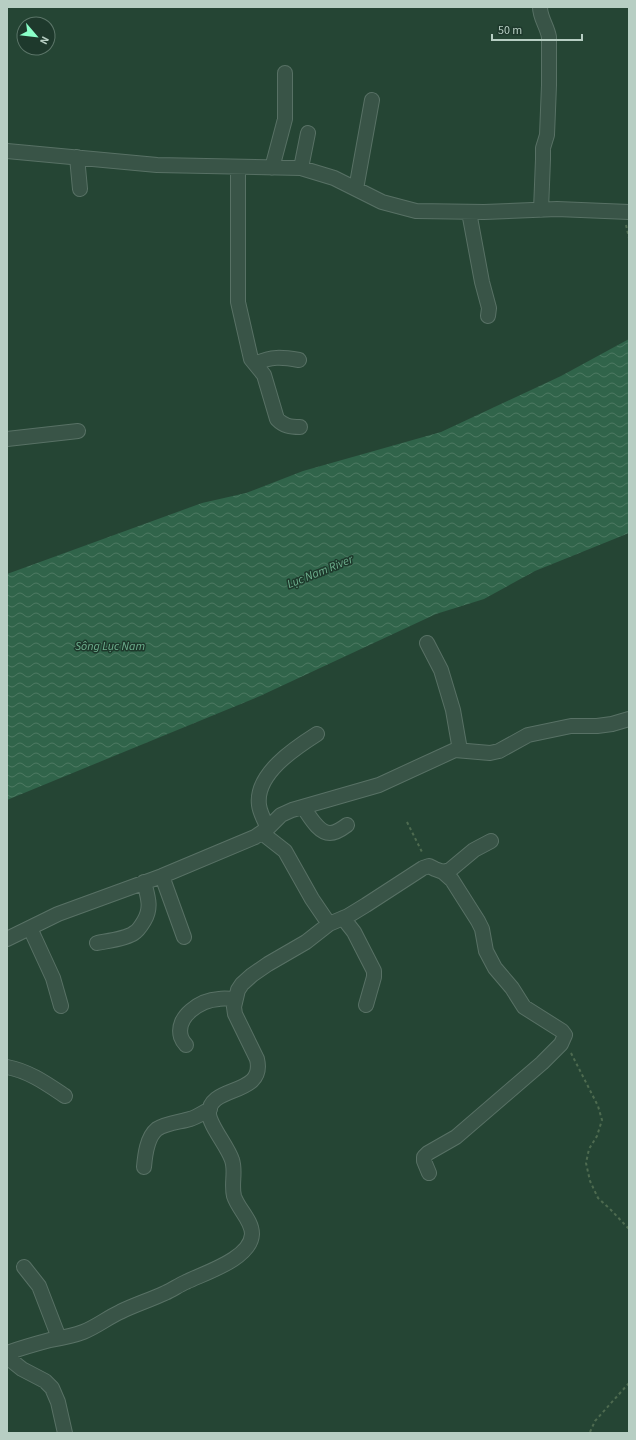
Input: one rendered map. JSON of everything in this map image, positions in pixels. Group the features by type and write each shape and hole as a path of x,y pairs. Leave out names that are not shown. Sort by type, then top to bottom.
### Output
{"street":[{"path":"540,7 540,13 548,30 549,37 547,135 543,148 541,210"},
{"path":"272,168 285,119 285,73"},
{"path":"356,189 372,100"},
{"path":"301,168 308,133"},
{"path":"7,151 157,165 301,168 334,178 382,202 416,211 469,212 541,210 629,212"},
{"path":"77,157 80,189"},
{"path":"238,167 238,302 251,359 264,375 277,419 282,424 291,427 300,427"},
{"path":"469,212 482,282 489,308 488,316"},
{"path":"255,364 266,358 284,357 299,360"},
{"path":"7,439 78,431"},
{"path":"427,643 441,670 453,710 460,750"},
{"path":"7,939 58,914 162,876 229,848 265,830 281,815 303,807 379,785 455,750 490,753 499,751 528,735 570,726 597,726 612,724 629,719"},
{"path":"317,734 294,750 272,770 259,794 259,804 265,830 285,851 312,899 329,924"},
{"path":"303,807 316,825 324,832 331,833 347,825"},
{"path":"443,872 450,870 474,850 491,841"},
{"path":"7,1353 30,1345 82,1333 120,1312 222,1266 240,1254 250,1242 252,1236 251,1227 235,1197 232,1160 209,1115 215,1098 247,1085 254,1079 259,1065 235,1014 235,999 242,984 268,964 306,942 329,924 366,905 423,868 429,866 443,872 452,880 478,920 482,929 486,951 495,968 512,988 524,1007 562,1031 565,1035 561,1044 542,1063 456,1137 428,1153 424,1157 429,1174"},
{"path":"162,876 184,937"},
{"path":"97,943 129,936 141,926 147,916 149,908 149,899 144,882"},
{"path":"343,918 354,932 374,971 374,977 366,1005"},
{"path":"30,928 53,978 61,1006"},
{"path":"186,1045 181,1037 180,1028 183,1020 196,1006 218,999 235,999"},
{"path":"7,1067 32,1075 65,1096"},
{"path":"144,1167 145,1154 149,1141 157,1130 170,1124 192,1118 210,1109"},
{"path":"24,1267 39,1286 59,1338"},
{"path":"7,1357 22,1369 45,1381 52,1388 58,1402 65,1433"}],"path":[{"path":"408,822 429,866"},
{"path":"564,1039 598,1106 602,1120 597,1136 589,1149 586,1163 590,1181 598,1198 612,1210 629,1229"},
{"path":"590,1432 595,1421 629,1383"}],"water":[{"name":"Sông Lục Nam","path":"629,339 629,533 535,571 484,599 436,614 260,696 7,800 7,574 202,503 246,493 303,471 441,432 561,376"}],"water label":[{"name":"Lục Nam River","path":"320,572"}]}
